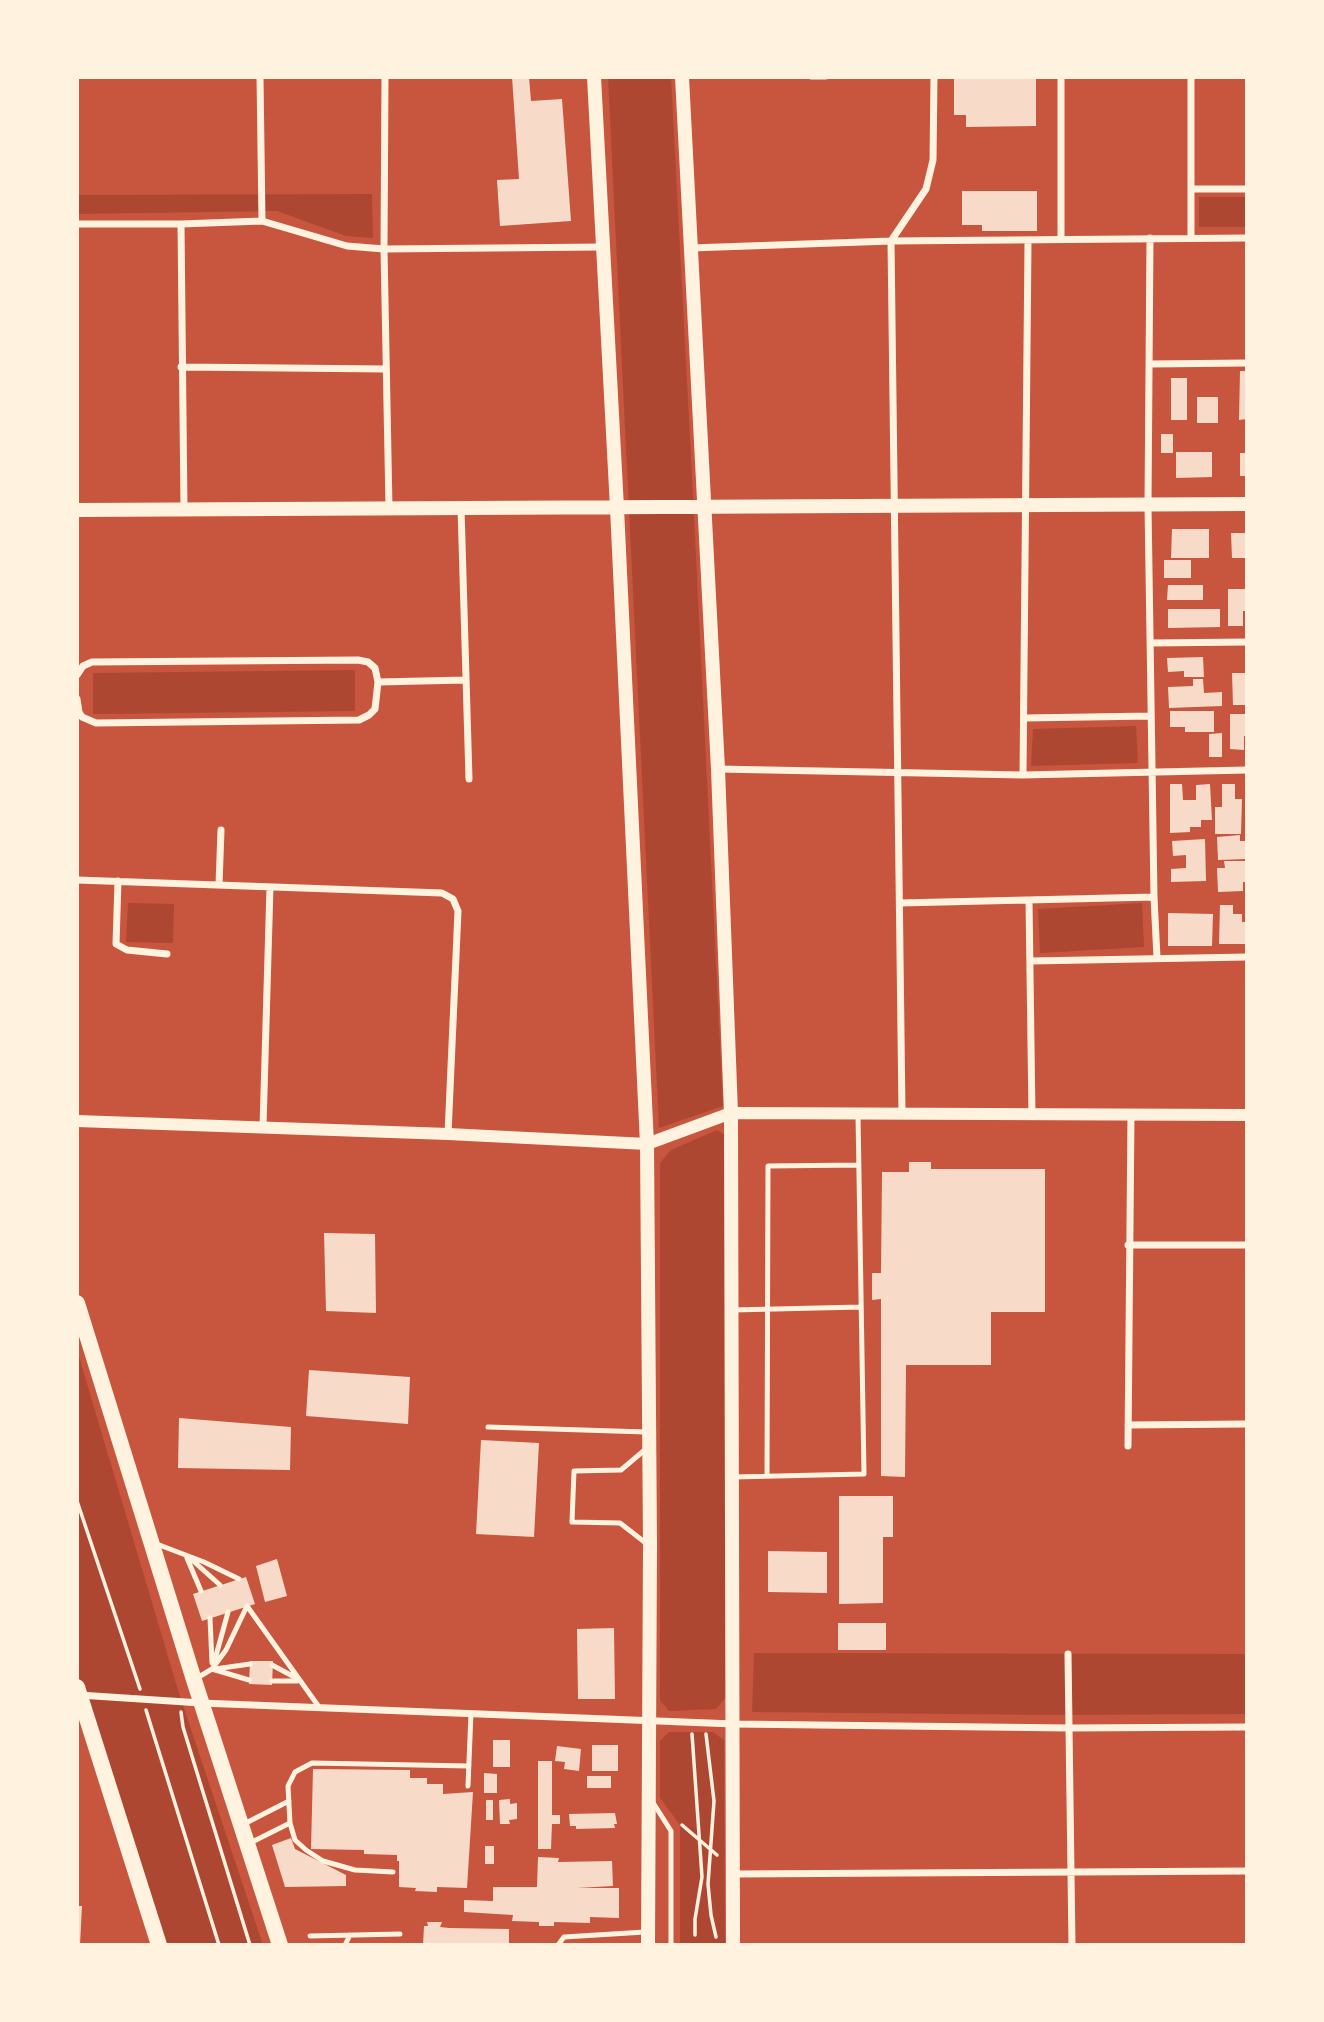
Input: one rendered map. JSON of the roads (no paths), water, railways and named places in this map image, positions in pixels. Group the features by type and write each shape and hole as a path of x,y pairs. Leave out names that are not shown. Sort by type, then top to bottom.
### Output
{"main road":[{"path":"594,77 647,1144 650,1545 648,1939"},
{"path":"682,77 718,769 731,1113 733,1945"},
{"path":"77,510 1247,504"},
{"path":"77,1303 201,1703 280,1945"},
{"path":"78,1691 159,1945"}],"street":[{"path":"260,77 262,221"},
{"path":"385,77 384,249 389,509"},
{"path":"902,1112 891,241 926,189 933,160 934,77"},
{"path":"1061,77 1061,239"},
{"path":"1191,77 1191,237"},
{"path":"1191,189 1247,189"},
{"path":"77,224 262,221 347,246 384,249 603,247"},
{"path":"181,224 184,510"},
{"path":"1150,238 1148,505 1151,772 1157,958"},
{"path":"691,248 891,241 1028,242 1061,239 1247,238"},
{"path":"1023,775 1028,242"},
{"path":"1150,364 1247,363"},
{"path":"181,367 386,369"},
{"path":"461,508 468,779"},
{"path":"1150,643 1247,642"},
{"path":"77,675 83,666 92,662 358,660 368,662 375,668 378,682 375,709 359,719 96,723 82,716 77,699"},
{"path":"378,682 466,680"},
{"path":"1025,718 1151,716"},
{"path":"718,769 1023,775 1247,770"},
{"path":"219,885 221,830"},
{"path":"77,880 442,893 453,899 458,911 447,1134"},
{"path":"118,881 116,944 127,950 167,954"},
{"path":"263,1127 270,887"},
{"path":"900,903 1154,897"},
{"path":"1029,900 1032,1116"},
{"path":"1031,961 1247,957"},
{"path":"77,1121 647,1144 731,1113 1247,1115"},
{"path":"1128,1446 1131,1113"},
{"path":"1128,1245 1247,1245"},
{"path":"1128,1425 1247,1424"},
{"path":"1068,1654 1072,1945"},
{"path":"78,1691 143,1700 201,1703 734,1724 1247,1727"},
{"path":"734,1874 1247,1871"}],"lane":[{"path":"811,77 826,77"},
{"path":"733,1476 864,1474 858,1112"},
{"path":"767,1476 768,1166 859,1165"},
{"path":"732,1310 861,1307"},
{"path":"488,1427 649,1439"},
{"path":"649,1439 621,1470 574,1471 572,1522 620,1523 650,1545"},
{"path":"151,1542 239,1579"},
{"path":"186,1555 220,1585"},
{"path":"186,1555 201,1591"},
{"path":"194,1680 212,1669 226,1650 247,1606 319,1707"},
{"path":"212,1669 228,1612"},
{"path":"210,1618 212,1669"},
{"path":"212,1669 250,1664"},
{"path":"272,1665 301,1681"},
{"path":"212,1669 249,1680"},
{"path":"272,1681 301,1681"},
{"path":"468,1786 471,1713"},
{"path":"393,1872 355,1870 323,1861 295,1840 290,1823 288,1786 295,1772 313,1763 469,1766"},
{"path":"649,1796 671,1831 671,1945"},
{"path":"241,1825 289,1801"},
{"path":"247,1845 290,1823"},
{"path":"310,1936 400,1934"},
{"path":"345,1945 350,1935"},
{"path":"558,1945 564,1937 648,1939"}]}
